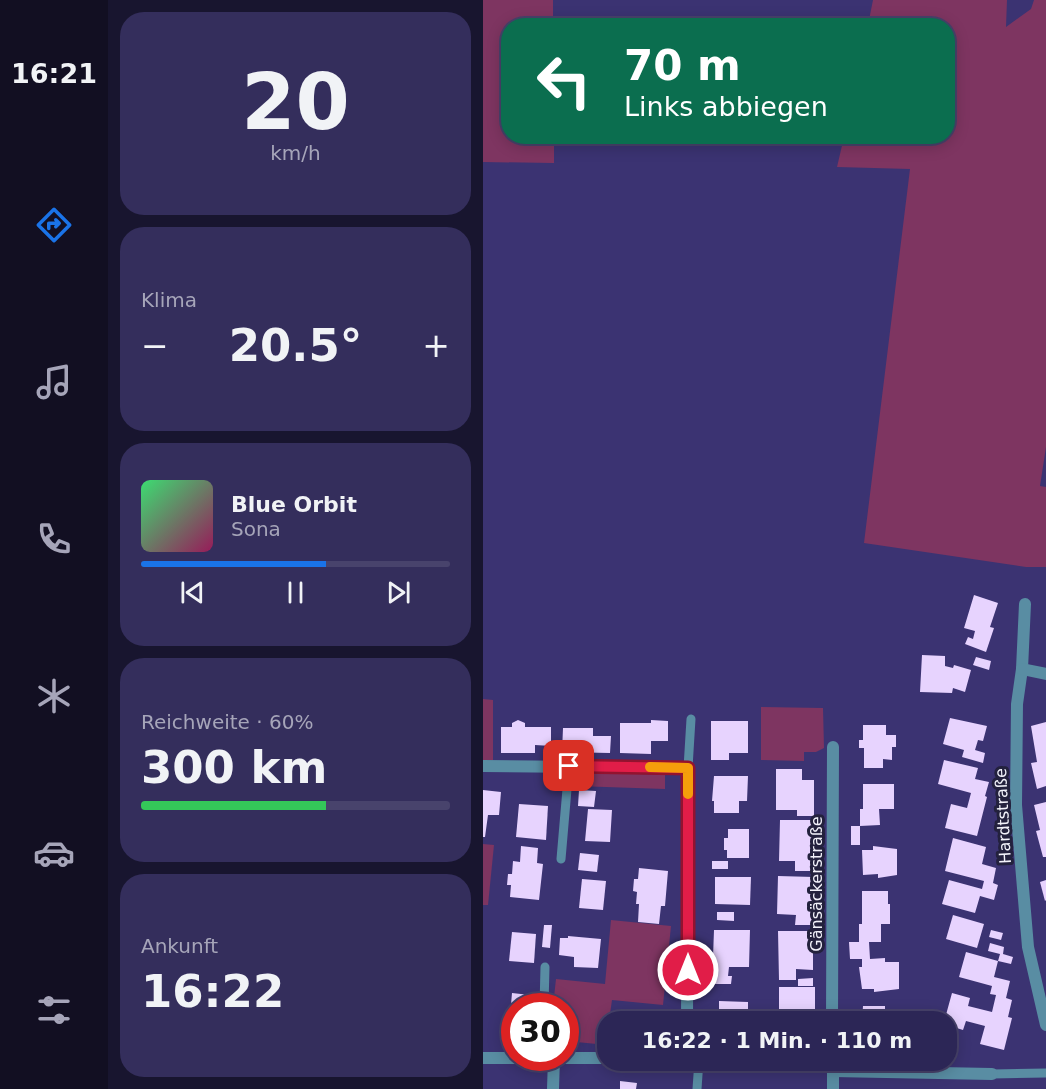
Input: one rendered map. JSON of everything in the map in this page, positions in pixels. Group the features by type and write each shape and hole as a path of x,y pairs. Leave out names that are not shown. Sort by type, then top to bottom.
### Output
{"street":[{"name":"Hardtstraße","path":"1025,604 1017,704 1016,805 1028,947 1046,1025"},
{"path":"1021,669 1046,674"},
{"name":"Gänsäckerstraße","path":"832,1011 833,747"},
{"path":"483,766 688,768 687,1011"},
{"path":"483,1058 501,1058"},
{"path":"579,1058 597,1058"},
{"path":"553,1089 554,1071"},
{"path":"833,1071 833,1089"},
{"path":"932,1071 992,1074"}],"lane":[{"path":"688,768 691,720"},
{"path":"561,859 569,766"},
{"path":"544,993 545,967"},
{"path":"697,1089 698,1071"},
{"path":"992,1074 1046,1073"}],"shaded area":[{"path":"483,0 553,0 553,18 501,18 501,144 554,144 554,163 483,162"},
{"path":"873,0 1007,0 1006,27 1031,9 1034,0 1046,0 1046,447 1040,486 1046,487 1046,567 1026,567 864,543 910,169 837,167 842,144 955,144 955,18 869,18"},
{"path":"483,699 493,700 493,760 483,760"},
{"path":"761,707 823,708 824,748 816,752 804,752 804,761 761,760"},
{"path":"577,772 665,775 665,789 576,786"},
{"path":"483,844 494,845 488,905 483,905"},
{"path":"611,920 671,926 663,1005 612,1000 610,1011 597,1011 597,1044 579,1042 579,993 554,993 556,979 605,984"}],"building":[{"path":"974,595 998,603 990,627 994,628 986,652 965,644 968,637 973,639 975,631 964,628"},
{"path":"922,655 945,656 945,666 953,668 954,665 971,670 965,692 953,688 952,693 920,692"},
{"path":"976,657 991,661 989,670 973,665"},
{"path":"950,718 987,726 983,741 978,740 975,750 985,753 983,763 962,757 964,750 943,744"},
{"path":"518,720 525,723 525,727 551,727 551,746 535,745 535,753 501,753 501,727 512,727 512,723"},
{"path":"651,720 668,721 668,741 651,741 651,754 620,753 620,723 651,723"},
{"path":"711,721 748,721 748,753 729,753 729,760 711,760"},
{"path":"1046,722 1046,786 1037,789 1031,763 1037,762 1031,726"},
{"path":"863,725 886,725 886,735 896,735 896,747 892,747 892,760 883,759 883,768 864,768 864,748 859,748 859,740 863,740"},
{"path":"563,728 593,728 593,736 611,736 610,753 562,752"},
{"path":"944,760 978,768 975,779 989,782 977,836 945,828 951,804 967,808 971,793 938,784"},
{"path":"776,769 802,769 802,780 814,780 814,816 797,816 797,810 776,810"},
{"path":"714,776 748,776 747,801 739,801 739,813 714,813 714,801 712,801"},
{"path":"863,784 894,784 894,809 879,809 880,825 860,826"},
{"path":"483,790 501,792 499,815 488,815 485,837 483,837"},
{"path":"579,790 596,791 594,807 578,806"},
{"path":"1046,802 1046,857 1043,857 1036,831 1040,830 1034,805"},
{"path":"519,804 548,806 546,840 516,837"},
{"path":"588,809 612,810 610,842 585,841"},
{"path":"780,820 815,820 815,861 812,861 811,871 795,871 795,861 779,861"},
{"path":"851,826 860,826 860,845 851,845"},
{"path":"728,829 749,829 749,858 727,858 724,838 728,838"},
{"path":"953,838 986,847 982,864 996,868 993,883 998,885 994,900 980,896 975,913 942,904 949,880 982,889 984,881 945,871"},
{"path":"521,846 538,848 537,863 543,864 539,900 510,897 511,885 507,885 508,874 512,874 513,861 520,862"},
{"path":"873,846 897,849 897,875 878,878 878,874 863,875 862,850 873,850"},
{"path":"580,853 599,855 597,872 578,870"},
{"path":"712,861 728,861 728,869 712,869"},
{"path":"639,868 668,871 665,906 661,906 659,924 638,922 639,904 636,904 637,892 633,891 634,879 638,879"},
{"path":"778,876 814,877 812,925 795,925 796,915 777,914"},
{"path":"715,877 751,877 750,905 715,904"},
{"path":"582,879 606,881 603,910 579,908"},
{"path":"1046,880 1046,900 1045,901 1040,882"},
{"path":"862,891 888,891 890,924 881,924 881,942 869,942 870,959 885,958 885,962 899,962 899,989 874,992 874,989 862,989 859,967 862,967 862,959 850,959 849,942 859,942 859,924 862,924"},
{"path":"717,912 734,912 734,921 717,920"},
{"path":"953,915 984,924 977,948 946,939"},
{"path":"544,925 552,925 550,948 542,947"},
{"path":"714,930 750,930 749,967 729,967 728,976 732,976 731,984 712,984"},
{"path":"991,930 1003,933 1001,940 989,937"},
{"path":"778,931 813,931 813,970 796,969 796,980 779,980"},
{"path":"512,932 536,934 534,963 509,961"},
{"path":"568,936 601,939 598,968 574,967 574,957 559,955 560,938 568,938"},
{"path":"990,943 1004,947 1003,954 1013,957 1011,964 998,961 1000,954 988,951"},
{"path":"966,952 998,961 994,977 1010,981 1006,998 1012,1000 1008,1017 1012,1018 1004,1050 980,1044 985,1026 966,1021 963,1030 957,1028 957,1011 947,1011 952,993 970,998 968,1006 992,1012 996,995 990,994 992,986 959,977"},
{"path":"813,978 813,986 798,986 798,979"},
{"path":"779,987 815,987 815,1011 779,1011"},
{"path":"719,1001 748,1002 748,1011 719,1011"},
{"path":"863,1006 885,1006 885,1011 863,1011"},
{"path":"620,1081 637,1083 636,1089 620,1089"}],"slow traffic":[{"path":"650,767 688,768 688,794"}],"route":[{"path":"569,766 688,768 688,970"}]}
